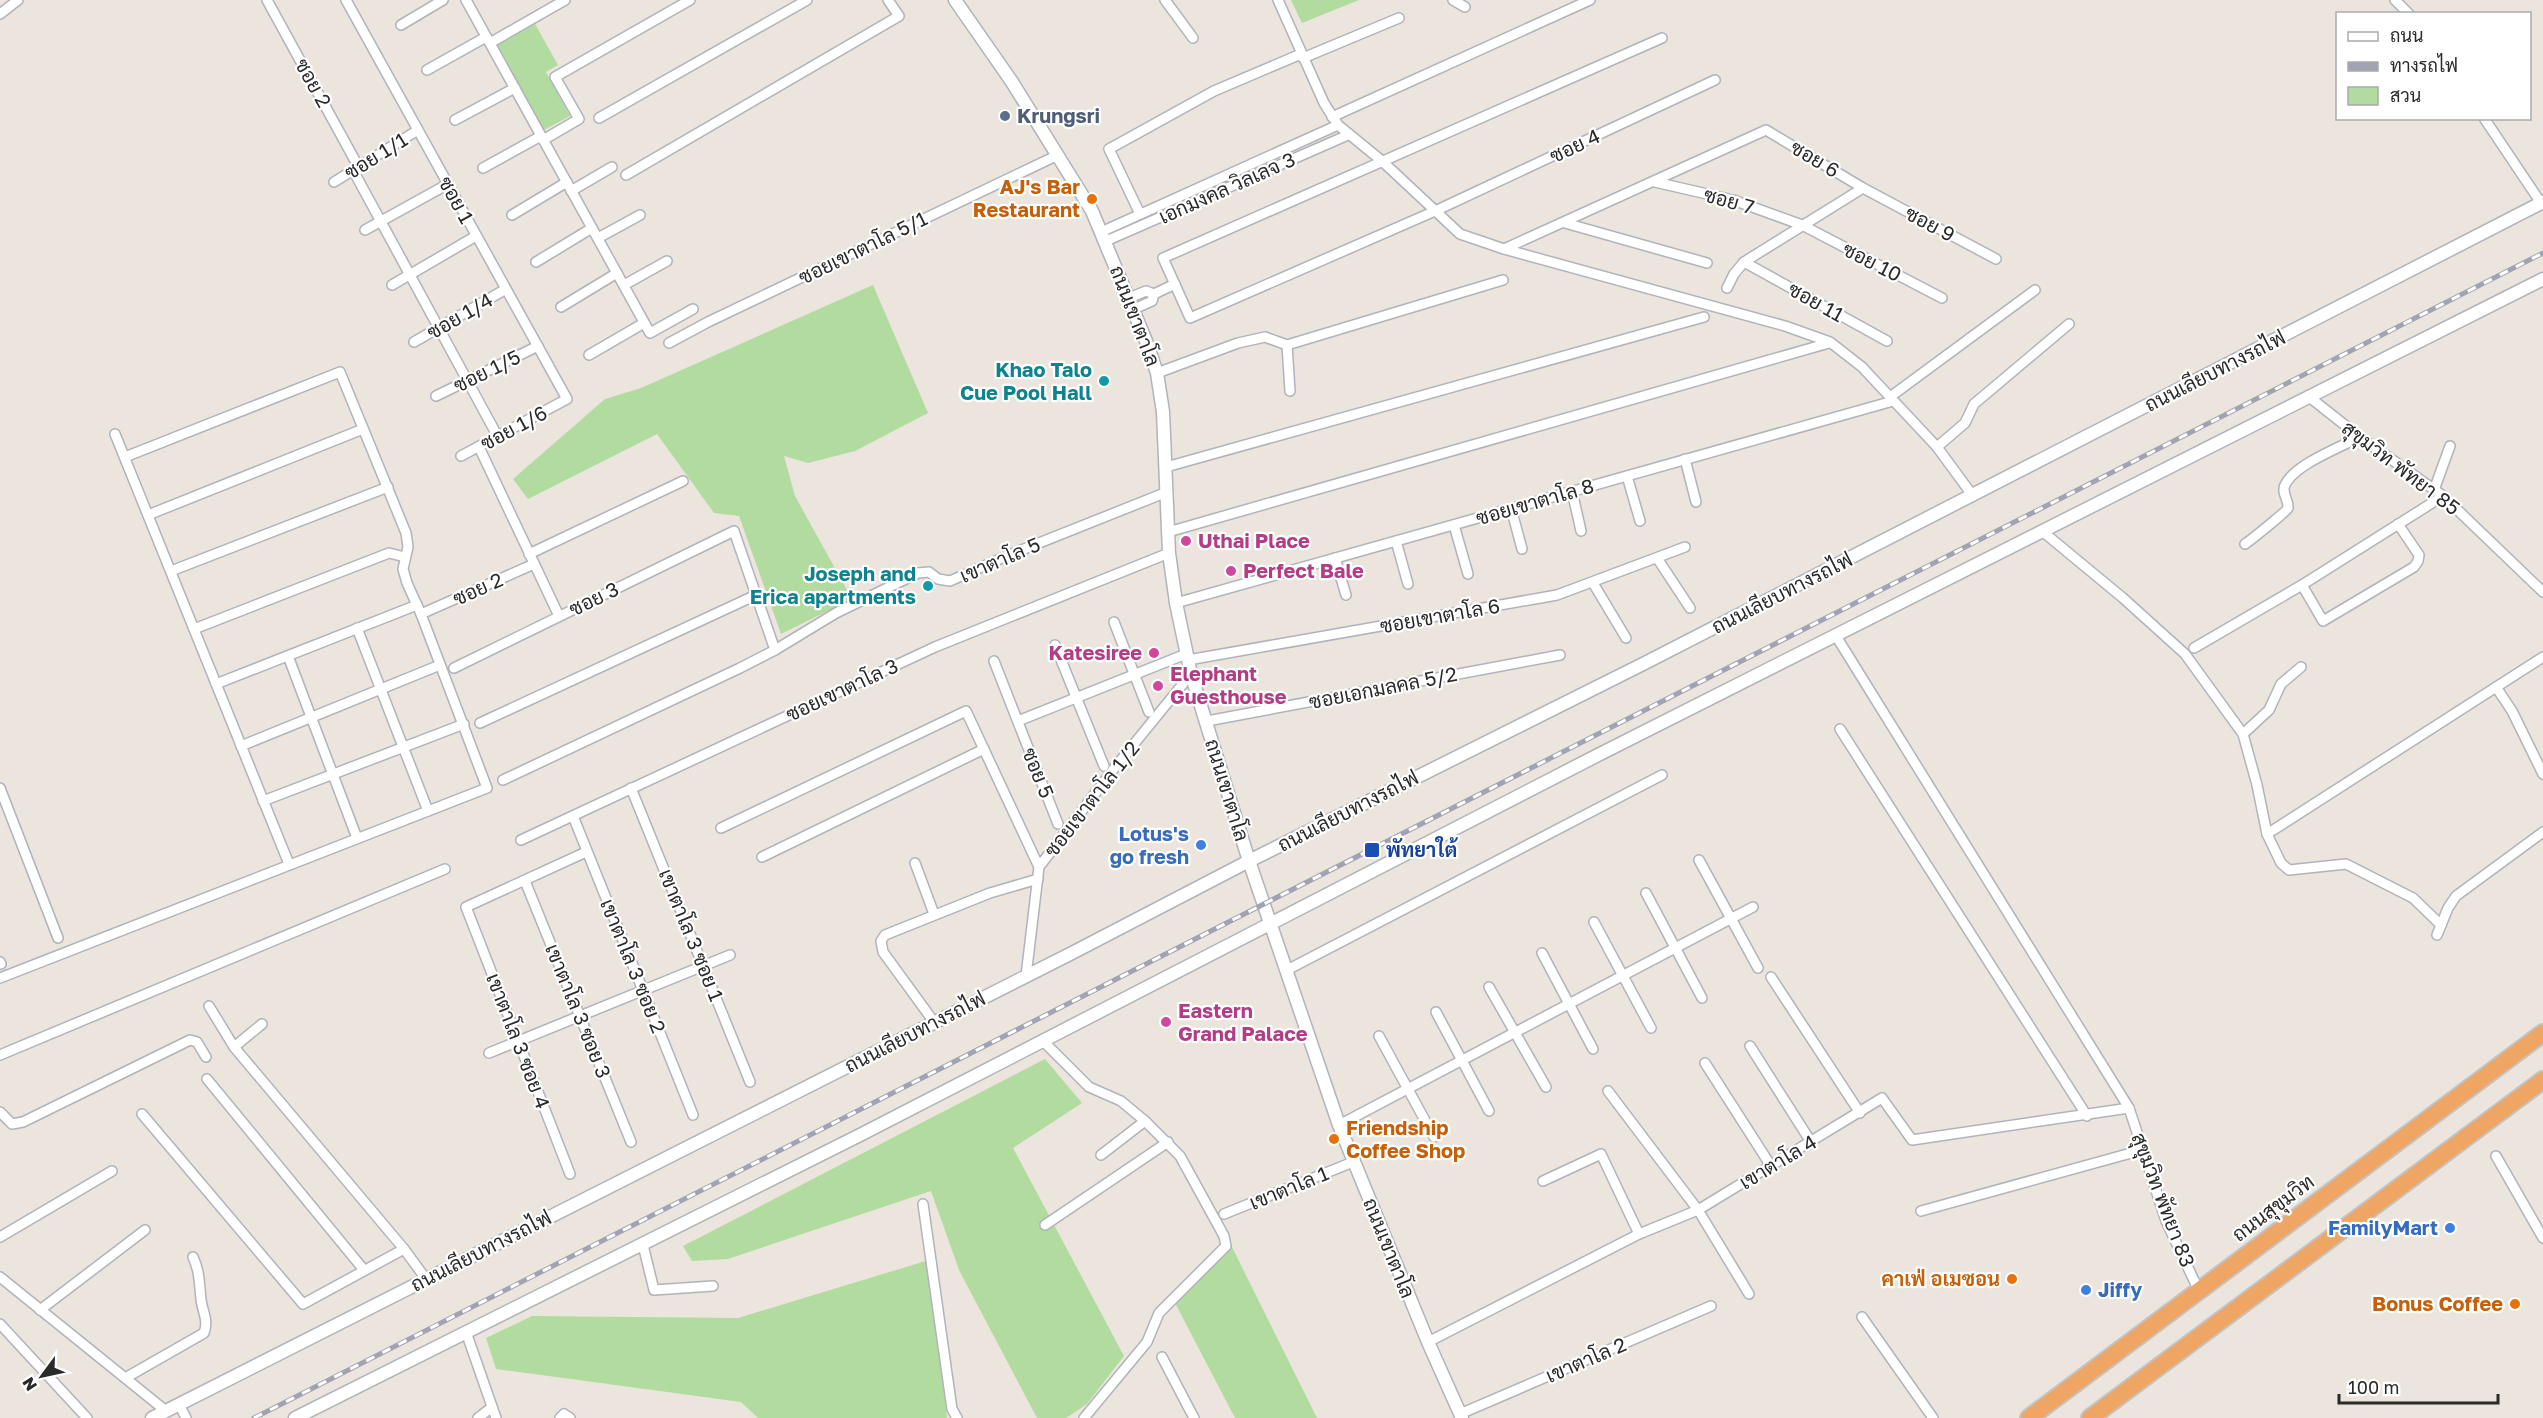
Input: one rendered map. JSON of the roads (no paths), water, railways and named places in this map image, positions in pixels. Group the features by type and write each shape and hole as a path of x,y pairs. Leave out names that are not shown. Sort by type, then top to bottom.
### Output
{"highway":[{"name":"ถนนสุขุมวิท","path":"2029,1418 2543,1033"},
{"path":"2090,1418 2543,1080"}],"street":[{"path":"3,7 18,0"},
{"name":"ซอย 2","path":"267,0 381,221 498,437"},
{"name":"ซอย 1","path":"346,0 567,399"},
{"path":"400,25 443,0"},
{"path":"466,0 650,333 693,309"},
{"path":"427,70 565,0"},
{"path":"483,168 579,119 555,76 690,0"},
{"path":"599,118 807,0"},
{"path":"626,175 899,16 888,0"},
{"name":"ถนนเขาตาโล","path":"955,0 1012,82 1092,211 1132,304 1157,372 1166,436 1169,553 1176,603 1191,674 1248,861 1339,1125 1428,1342 1461,1416"},
{"path":"1165,0 1193,38"},
{"path":"1278,0 1302,56 1335,121 1461,234 1503,249 1785,327 1830,342 1862,367 1937,447 1972,496"},
{"path":"1453,0 1465,7"},
{"name":"เอกมงคล วิลเลจ 3","path":"1104,236 1140,214 1590,0"},
{"path":"2395,0 2407,12"},
{"path":"1140,214 1109,149 1214,91 1399,18"},
{"path":"1132,304 1146,291 1154,294 1175,284 1163,258 1662,38"},
{"name":"ซอย 4","path":"1175,284 1191,318 1436,211 1715,80"},
{"path":"454,120 515,88"},
{"path":"2485,120 2542,202"},
{"name":"ซอย 1/1","path":"334,182 418,130"},
{"name":"ซอย 6","path":"1655,182 1766,130 1863,188"},
{"name":"เอกมงคล วิลเลจ 3","path":"1104,236 1348,135"},
{"name":"ซอยเขาตาโล 5/1","path":"669,343 708,322 1058,155"},
{"path":"512,215 612,167"},
{"path":"1503,249 1655,182"},
{"name":"ซอย 7","path":"1655,182 1733,200 1802,225"},
{"path":"365,230 448,184"},
{"path":"1727,288 1734,274 1744,262 1863,188"},
{"name":"ซอย 9","path":"1863,188 1996,259"},
{"name":"ถนนเลียบทางรถไฟ","path":"152,1418 1972,496 2542,202"},
{"path":"598,238 640,215"},
{"path":"1565,223 1707,262"},
{"name":"ซอย 10","path":"1802,225 1942,298"},
{"path":"536,262 592,228"},
{"path":"392,285 476,236"},
{"path":"624,285 667,261"},
{"name":"ซอย 11","path":"1744,262 1887,341"},
{"path":"561,307 617,273"},
{"path":"295,1418 860,1136 1042,1040 2308,396 2413,346 2543,279"},
{"path":"1157,372 1238,343 1265,336 1287,345 1503,280"},
{"name":"ซอย 1/4","path":"414,342 506,289"},
{"path":"1891,399 2035,290"},
{"path":"1166,467 1704,317"},
{"path":"590,354 644,323"},
{"path":"1937,447 1965,423 1974,404 2069,324"},
{"path":"1168,532 1830,342"},
{"path":"1287,345 1290,391"},
{"name":"ซอย 1/5","path":"436,396 538,346"},
{"path":"0,978 487,788 421,614 407,584 404,569 408,546 406,533 340,372 125,457"},
{"name":"สุขุมวิท พัทยา 85","path":"2308,396 2360,437 2443,496 2543,592"},
{"name":"ซอย 1/6","path":"461,456 567,399"},
{"name":"ซอยเขาตาโล 8","path":"1176,603 1891,399"},
{"path":"148,515 363,429"},
{"path":"116,434 289,864"},
{"path":"2245,544 2286,512 2288,508 2284,485 2292,476 2307,465 2360,437"},
{"path":"2434,490 2450,446"},
{"path":"478,447 559,616"},
{"path":"1685,459 1696,502"},
{"path":"1627,476 1640,521"},
{"path":"529,554 683,481"},
{"path":"171,571 388,487"},
{"path":"1572,491 1581,531"},
{"name":"เขาตาโล 5","path":"503,780 775,650 836,613 918,573 929,572 938,579 951,581 1009,555 1167,492"},
{"path":"2194,648 2302,585 2443,496"},
{"path":"1511,508 1522,549"},
{"path":"2302,585 2323,621 2414,567 2419,555 2398,524"},
{"path":"1454,525 1468,574"},
{"name":"ซอย 3","path":"454,668 734,531 756,595"},
{"path":"2042,531 2123,598 2185,654 2243,734 2267,834 2281,863 2289,870 2346,864 2413,898 2441,925"},
{"path":"1396,541 1408,584"},
{"name":"ซอยเขาตาโล 6","path":"1018,721 1187,657 1557,595 1593,584 1685,547"},
{"path":"194,628 389,553 405,557"},
{"name":"ซอยเขาตาโล 3","path":"521,840 935,647 1169,553"},
{"path":"1335,558 1346,595"},
{"path":"1657,558 1689,608"},
{"name":"ซอย 2","path":"421,614 534,564"},
{"path":"1593,584 1626,638"},
{"path":"480,723 756,595 775,650"},
{"path":"216,684 417,605"},
{"path":"1114,622 1149,712"},
{"path":"357,628 429,811"},
{"name":"สุขุมวิท พัทยา 83","path":"1836,636 2129,1108 2166,1221 2199,1291"},
{"path":"1055,645 1104,766"},
{"name":"ซอยเอกมลคล 5/2","path":"1207,721 1560,655"},
{"path":"288,656 357,838"},
{"path":"2267,834 2543,657"},
{"path":"994,661 1018,721"},
{"path":"241,746 440,665"},
{"path":"2243,734 2269,710 2281,684 2301,667"},
{"name":"ซอยเขาตาโล 1/2","path":"1026,976 1039,867 1116,766 1191,674"},
{"path":"2496,687 2512,711 2543,774"},
{"path":"721,828 966,711 1039,867"},
{"name":"ซอย 5","path":"1018,721 1058,824"},
{"path":"263,801 464,724"},
{"path":"1840,729 2086,1116"},
{"path":"762,857 984,749"},
{"path":"1287,970 1662,776"},
{"path":"0,788 58,938"},
{"name":"เขาตาโล 3 ซอย 1","path":"632,789 750,1082"},
{"name":"เขาตาโล 3 ซอย 2","path":"573,816 693,1115"},
{"path":"2437,935 2456,896 2543,832"},
{"path":"525,881 586,852"},
{"path":"1699,860 1758,968"},
{"path":"915,863 934,914"},
{"path":"0,1055 445,869"},
{"path":"934,1022 883,952 881,941 885,935 934,914 1038,879"},
{"name":"เขาตาโล 3 ซอย 4","path":"525,881 466,907 570,1174"},
{"name":"เขาตาโล 3 ซอย 3","path":"525,881 631,1142"},
{"path":"1646,893 1702,998"},
{"path":"1339,1125 1753,908"},
{"path":"1594,922 1651,1028"},
{"path":"1542,953 1593,1049"},
{"path":"489,1053 730,955"},
{"path":"1771,977 1860,1113"},
{"path":"1489,987 1546,1087"},
{"path":"209,1006 234,1047 404,1249 426,1279"},
{"path":"1436,1012 1489,1111"},
{"path":"234,1047 262,1024"},
{"path":"1379,1036 1434,1137"},
{"path":"0,1112 12,1124 23,1122 190,1040 197,1042 206,1057"},
{"path":"1042,1040 1089,1088 1121,1101 1180,1155 1224,1236 1226,1246 1158,1312 1147,1342 1084,1418"},
{"path":"1750,1046 1811,1142"},
{"path":"1705,1063 1771,1166"},
{"path":"207,1079 364,1270"},
{"path":"1608,1091 1698,1210 1749,1294"},
{"name":"เขาตาโล 4","path":"1428,1342 1639,1234 1698,1210 1882,1098 1912,1140 2129,1108"},
{"path":"142,1114 303,1304 404,1249"},
{"path":"1101,1155 1145,1121"},
{"path":"1045,1225 1168,1142"},
{"path":"1920,1211 2142,1150"},
{"path":"1543,1181 1601,1154 1639,1234"},
{"path":"2496,1156 2543,1238"},
{"name":"เขาตาโล 1","path":"1224,1214 1353,1162"},
{"path":"0,1237 112,1171"},
{"path":"923,1204 952,1408 957,1418"},
{"path":"40,1310 145,1230"},
{"path":"643,1245 654,1290 713,1286"},
{"path":"127,1377 204,1333 207,1327 201,1297 201,1278 193,1257"},
{"path":"0,1277 127,1377 166,1411"},
{"name":"เขาตาโล 2","path":"1461,1416 1711,1306"},
{"path":"1862,1317 1933,1418"},
{"path":"0,1324 87,1418"},
{"path":"466,1332 496,1418"},
{"path":"1162,1357 1194,1418"},
{"path":"179,1404 186,1418"},
{"path":"478,1418 492,1407"},
{"path":"560,1418 564,1414 570,1418"}],"railway":[{"path":"254,1418 2543,253"}],"place":[{"name":"Krungsri","path":"1005,116"},
{"name":"AJ's Bar Restaurant","path":"1092,199"},
{"name":"Khao Talo Cue Pool Hall","path":"1104,381"},
{"name":"Uthai Place","path":"1186,541"},
{"name":"Perfect Bale","path":"1231,571"},
{"name":"Joseph and Erica apartments","path":"928,586"},
{"name":"Katesiree","path":"1154,653"},
{"name":"Elephant Guesthouse","path":"1158,686"},
{"name":"Lotus's go fresh","path":"1201,845"},
{"name":"พัทยาใต้","path":"1372,850"},
{"name":"Eastern Grand Palace","path":"1166,1022"},
{"name":"Friendship Coffee Shop","path":"1334,1139"},
{"name":"FamilyMart","path":"2450,1228"},
{"name":"คาเฟ่ อเมซอน","path":"2012,1279"},
{"name":"Jiffy","path":"2086,1290"},
{"name":"Bonus Coffee","path":"2515,1304"}]}
